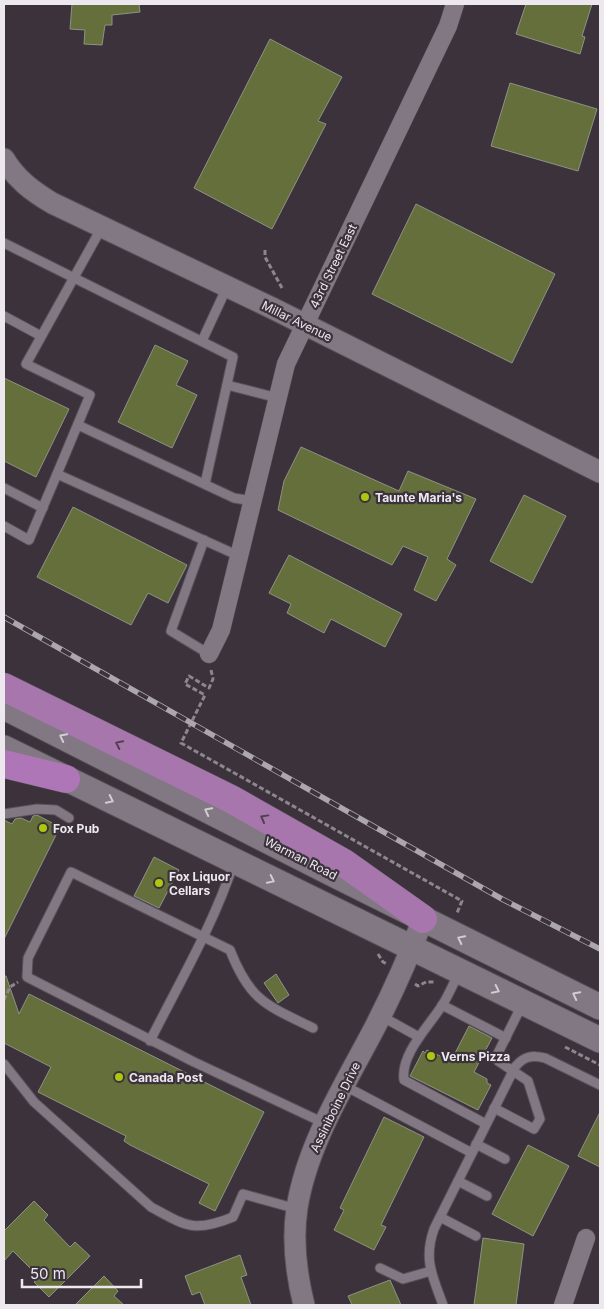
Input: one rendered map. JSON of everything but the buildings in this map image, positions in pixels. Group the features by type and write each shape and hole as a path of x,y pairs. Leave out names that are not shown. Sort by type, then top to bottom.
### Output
{"highway":[{"path":"4,687 231,799 344,862 423,920"},
{"path":"4,764 66,779"}],"main road":[{"name":"Warman Road","path":"4,707 423,920 600,1007"},
{"path":"4,748 412,948 455,981 524,1003 600,1040"}],"street":[{"name":"43rd Street East","path":"209,654 220,630 286,364 448,26 455,4"},
{"name":"Millar Avenue","path":"4,159 10,170 28,188 52,203 305,324 600,472"},
{"name":"Assiniboine Drive","path":"304,1305 298,1281 294,1246 301,1186 310,1159 326,1124 401,974 423,920"},
{"path":"563,1305 586,1238"}],"lane":[{"path":"4,526 29,540 90,395 26,364 102,227"},
{"path":"4,243 233,357 205,484"},
{"path":"202,341 227,287"},
{"path":"4,316 41,336"},
{"path":"227,385 278,398"},
{"path":"78,425 234,498 252,501"},
{"path":"57,474 239,556"},
{"path":"4,488 43,508"},
{"path":"204,540 171,631 209,654"},
{"path":"4,814 37,809 56,810 69,818"},
{"path":"150,1041 202,938 228,881 234,862"},
{"path":"313,1028 262,1002 239,972 230,950 202,938 71,872 28,958 27,977 150,1041 326,1124"},
{"path":"455,981 442,1006 419,1038 402,1071 404,1080 486,1124"},
{"path":"494,1108 531,1128 536,1127 540,1119 528,1081 498,1061 497,1058 524,1003"},
{"path":"442,1006 506,1038"},
{"path":"380,1016 419,1038"},
{"path":"444,1305 431,1271 429,1246 440,1216 513,1070 520,1061 527,1057 536,1056 545,1058 600,1085"},
{"path":"4,1064 34,1102 151,1207 171,1218 193,1227 213,1225 233,1217 243,1194 297,1209"},
{"path":"345,1086 474,1148 505,1159"},
{"path":"458,1181 487,1196"},
{"path":"440,1216 476,1236"},
{"path":"380,1268 403,1279 431,1271"}],"path":[{"path":"265,250 266,257 282,288"},
{"path":"209,654 213,679 209,688 189,676 185,684 206,695 180,743 462,900 458,913"},
{"path":"401,974 418,986 426,982 455,981"},
{"path":"4,1000 10,988 27,977"},
{"path":"558,1044 600,1065"}],"railway":[{"path":"4,617 502,899 600,949"}],"place":[{"name":"Taunte Maria's","path":"365,497"},
{"name":"Fox Pub","path":"43,828"},
{"name":"Fox Liquor Cellars","path":"159,883"},
{"name":"Verns Pizza","path":"431,1056"},
{"name":"Canada Post","path":"119,1077"}]}
